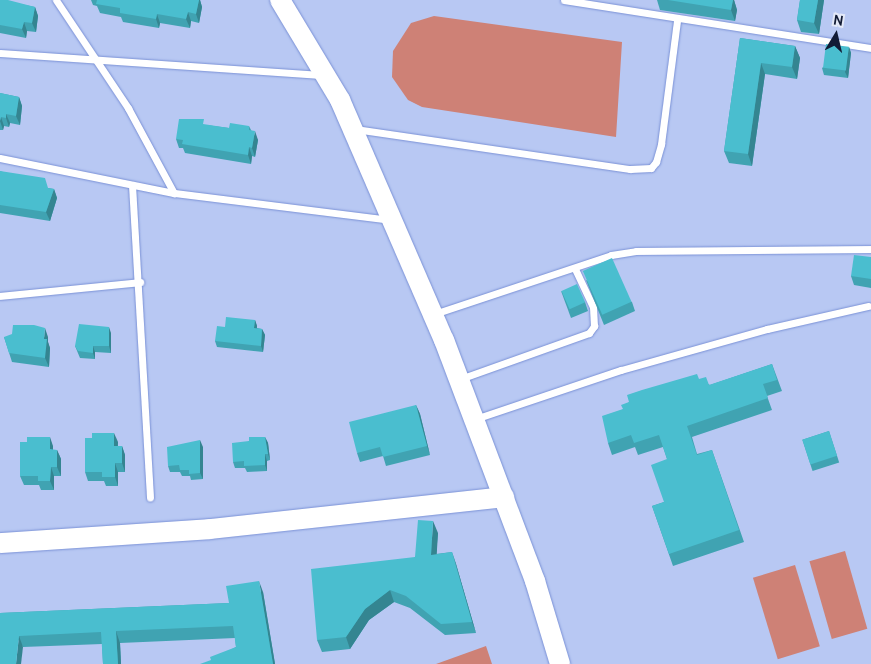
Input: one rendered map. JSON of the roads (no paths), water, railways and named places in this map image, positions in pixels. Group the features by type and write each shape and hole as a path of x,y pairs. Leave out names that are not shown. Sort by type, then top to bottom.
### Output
{"street":[{"path":"280,0 325,75 352,128 433,314 535,581 560,664"},
{"path":"0,543 210,529 504,497"}],"lane":[{"path":"56,0 156,155 174,194"},
{"path":"564,0 677,20 871,48"},
{"path":"352,128 630,169 652,168 661,144 677,20"},
{"path":"0,53 325,75"},
{"path":"0,158 174,194 392,221"},
{"path":"132,185 140,282 150,497"},
{"path":"433,314 575,269 611,255 636,251 871,249"},
{"path":"459,379 589,333 594,326 593,307 575,269"},
{"path":"0,296 140,282"},
{"path":"474,419 621,370 767,329 868,306"}]}
